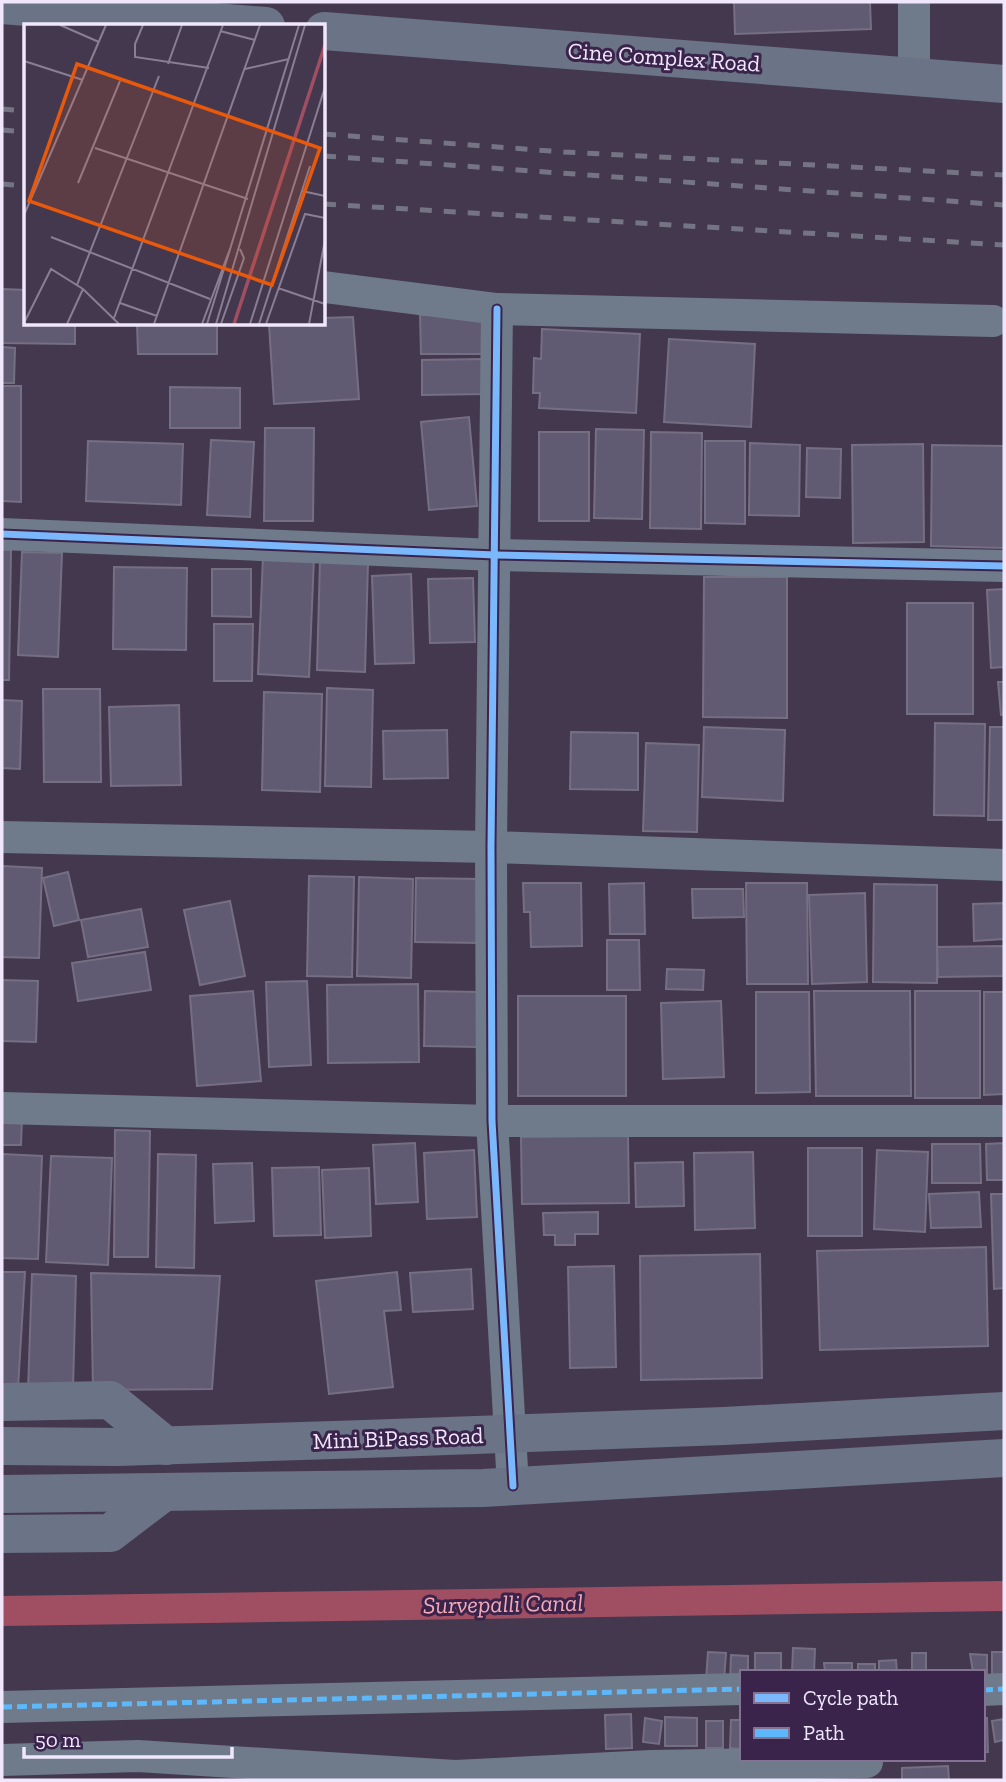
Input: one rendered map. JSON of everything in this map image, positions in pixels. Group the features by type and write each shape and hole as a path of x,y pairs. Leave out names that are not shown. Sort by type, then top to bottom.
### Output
{"main road":[{"path":"2,5 240,24"},
{"name":"Cine Complex Road","path":"326,31 1004,84"},
{"path":"2,1402 110,1400 166,1446"},
{"name":"Mini BiPass Road","path":"2,1446 166,1446 724,1426 1004,1411"},
{"path":"2,1494 513,1486 1004,1458"},
{"path":"2,1534 110,1533 164,1492"}],"street":[{"path":"914,2 914,77"},
{"path":"326,287 497,309 993,321"},
{"path":"497,309 491,847 492,1121 513,1486"},
{"path":"2,534 495,555 1004,566"},
{"path":"2,837 491,847 1004,865"},
{"path":"2,1108 492,1121 1004,1121"},
{"path":"2,1707 740,1689"},
{"path":"985,1690 1004,1689"},
{"path":"2,1760 138,1756 455,1776 806,1772 867,1762"}],"building":[{"path":"734,2 870,2 871,29 735,34"},
{"path":"2,289 24,290 24,326 75,326 75,344 2,343"},
{"path":"420,315 483,315 483,354 421,354"},
{"path":"353,317 359,399 274,404 269,326 326,326 326,318"},
{"path":"137,326 217,326 217,354 138,354"},
{"path":"542,329 640,334 636,413 539,408 540,393 533,393 534,358 541,359"},
{"path":"669,339 755,344 751,427 664,422"},
{"path":"2,347 15,348 14,383 2,383"},
{"path":"483,359 484,394 422,395 422,360"},
{"path":"2,386 21,386 21,502 2,501"},
{"path":"170,387 240,388 240,428 170,428"},
{"path":"469,417 477,506 429,510 421,422"},
{"path":"265,428 314,428 313,521 264,521"},
{"path":"596,429 644,430 642,519 594,518"},
{"path":"539,432 589,432 589,521 539,521"},
{"path":"651,432 702,433 701,529 650,528"},
{"path":"211,440 254,442 250,517 207,515"},
{"path":"88,441 183,444 181,505 86,501"},
{"path":"705,441 745,441 745,524 705,523"},
{"path":"750,443 800,445 799,516 749,515"},
{"path":"923,444 924,542 853,543 852,445"},
{"path":"932,445 1004,446 1004,548 931,546"},
{"path":"807,448 841,449 840,498 806,497"},
{"path":"2,550 11,550 9,680 2,680"},
{"path":"22,552 62,553 58,657 18,655"},
{"path":"263,556 314,558 309,677 258,674"},
{"path":"320,560 368,562 365,672 317,670"},
{"path":"114,567 187,568 186,650 113,649"},
{"path":"212,569 251,569 251,617 212,616"},
{"path":"411,574 414,663 375,664 372,576"},
{"path":"704,577 787,577 787,718 703,717"},
{"path":"473,578 475,642 430,643 428,579"},
{"path":"1004,589 1004,667 991,668 987,590"},
{"path":"907,603 973,603 973,714 907,714"},
{"path":"214,624 253,624 252,681 214,681"},
{"path":"998,682 1004,682 1004,714 1001,715"},
{"path":"327,688 373,690 371,787 325,786"},
{"path":"43,689 100,689 101,782 44,782"},
{"path":"264,692 322,694 320,792 262,790"},
{"path":"2,700 22,701 20,769 2,768"},
{"path":"179,705 181,785 111,786 109,707"},
{"path":"935,723 985,724 984,816 934,815"},
{"path":"704,727 785,730 783,801 702,797"},
{"path":"990,727 1004,727 1004,820 988,820"},
{"path":"447,730 448,778 384,779 383,731"},
{"path":"571,732 638,733 638,790 570,789"},
{"path":"646,743 699,745 697,832 643,831"},
{"path":"2,866 42,868 39,958 2,957"},
{"path":"68,872 79,920 54,926 43,878"},
{"path":"309,876 354,877 352,977 307,976"},
{"path":"359,877 413,879 411,978 357,976"},
{"path":"416,878 482,879 481,943 415,942"},
{"path":"523,883 581,883 582,946 531,947 530,912 524,912"},
{"path":"644,883 645,934 610,934 609,884"},
{"path":"746,883 807,883 808,984 747,984"},
{"path":"874,884 937,885 937,983 873,982"},
{"path":"692,889 743,889 744,917 693,918"},
{"path":"865,893 867,982 812,984 809,895"},
{"path":"230,901 245,976 200,985 184,910"},
{"path":"1004,903 1004,939 974,941 973,904"},
{"path":"141,909 148,947 88,957 81,920"},
{"path":"607,940 639,940 640,990 607,990"},
{"path":"1004,946 1004,976 938,977 937,947"},
{"path":"145,952 151,990 78,1001 72,963"},
{"path":"667,969 704,970 703,990 666,989"},
{"path":"2,980 38,981 36,1042 2,1041"},
{"path":"307,981 311,1065 269,1067 266,982"},
{"path":"418,984 419,1062 328,1063 327,985"},
{"path":"253,991 261,1081 197,1086 190,996"},
{"path":"425,991 478,992 478,1047 424,1046"},
{"path":"814,991 910,991 911,1096 816,1096"},
{"path":"915,991 980,991 980,1098 915,1098"},
{"path":"756,992 809,992 810,1092 756,1093"},
{"path":"984,992 1004,992 1004,1094 984,1095"},
{"path":"518,996 626,996 626,1096 518,1096"},
{"path":"721,1001 724,1077 663,1079 661,1003"},
{"path":"2,1118 22,1118 21,1145 2,1145"},
{"path":"115,1130 150,1131 148,1257 114,1257"},
{"path":"628,1136 629,1203 522,1204 521,1137"},
{"path":"415,1143 418,1202 376,1204 373,1145"},
{"path":"1004,1143 1004,1180 987,1180 986,1144"},
{"path":"932,1144 980,1144 981,1183 932,1183"},
{"path":"808,1148 862,1148 862,1236 808,1236"},
{"path":"474,1150 477,1217 427,1219 424,1153"},
{"path":"877,1150 928,1152 925,1232 874,1229"},
{"path":"753,1152 755,1228 695,1230 694,1153"},
{"path":"2,1154 42,1156 38,1259 2,1258"},
{"path":"158,1154 196,1155 194,1268 156,1267"},
{"path":"51,1156 112,1158 108,1265 46,1262"},
{"path":"683,1162 684,1206 636,1207 635,1163"},
{"path":"252,1163 254,1221 215,1223 213,1164"},
{"path":"319,1167 321,1235 274,1236 272,1168"},
{"path":"369,1168 371,1236 325,1238 322,1170"},
{"path":"979,1192 981,1227 931,1228 929,1194"},
{"path":"991,1194 1004,1194 1004,1288 994,1289"},
{"path":"598,1212 598,1234 575,1234 575,1245 555,1245 555,1235 544,1235 543,1213"},
{"path":"986,1247 988,1346 820,1350 817,1251"},
{"path":"760,1254 762,1378 641,1380 640,1256"},
{"path":"614,1266 616,1367 570,1368 568,1267"},
{"path":"471,1269 473,1309 413,1312 410,1273"},
{"path":"2,1272 25,1272 18,1388 2,1387"},
{"path":"397,1272 401,1310 384,1311 393,1387 329,1394 316,1281"},
{"path":"91,1273 220,1276 212,1389 93,1390"},
{"path":"32,1274 76,1276 73,1389 28,1391"},
{"path":"793,1648 815,1649 814,1670 792,1670"},
{"path":"708,1652 726,1653 724,1681 706,1680"},
{"path":"992,1652 1004,1652 1004,1683 992,1682"},
{"path":"755,1653 781,1653 781,1670 755,1670"},
{"path":"912,1653 926,1653 926,1670 912,1670"},
{"path":"970,1654 987,1655 987,1676 985,1670 973,1670"},
{"path":"731,1655 748,1656 748,1670 740,1670 740,1682 730,1682"},
{"path":"896,1660 897,1670 879,1670 879,1661"},
{"path":"824,1663 852,1663 852,1670 825,1670"},
{"path":"858,1664 875,1664 875,1670 858,1670"},
{"path":"631,1714 632,1748 606,1749 605,1715"},
{"path":"665,1717 697,1718 697,1746 665,1746"},
{"path":"645,1718 662,1721 659,1744 643,1742"},
{"path":"985,1718 987,1718 988,1752 985,1752"},
{"path":"1004,1719 1004,1740 995,1742 992,1721"},
{"path":"731,1720 740,1720 740,1749 730,1748"},
{"path":"706,1721 723,1721 723,1748 706,1748"},
{"path":"948,1766 949,1780 902,1780 902,1768"}],"waterway":[{"name":"Survepalli Canal","path":"2,1611 1004,1596"}],"railway":[{"path":"2,109 24,111"},
{"path":"2,130 24,132"},
{"path":"326,134 564,152 1004,175"},
{"path":"326,156 1004,205"},
{"path":"2,184 24,186"},
{"path":"326,204 1004,245"}],"marked path":[{"path":"2,1707 740,1689"},
{"path":"985,1690 1004,1689"}],"cycle path":[{"path":"497,309 491,847 492,1121 513,1486"},
{"path":"2,534 495,555 1004,566"}]}
